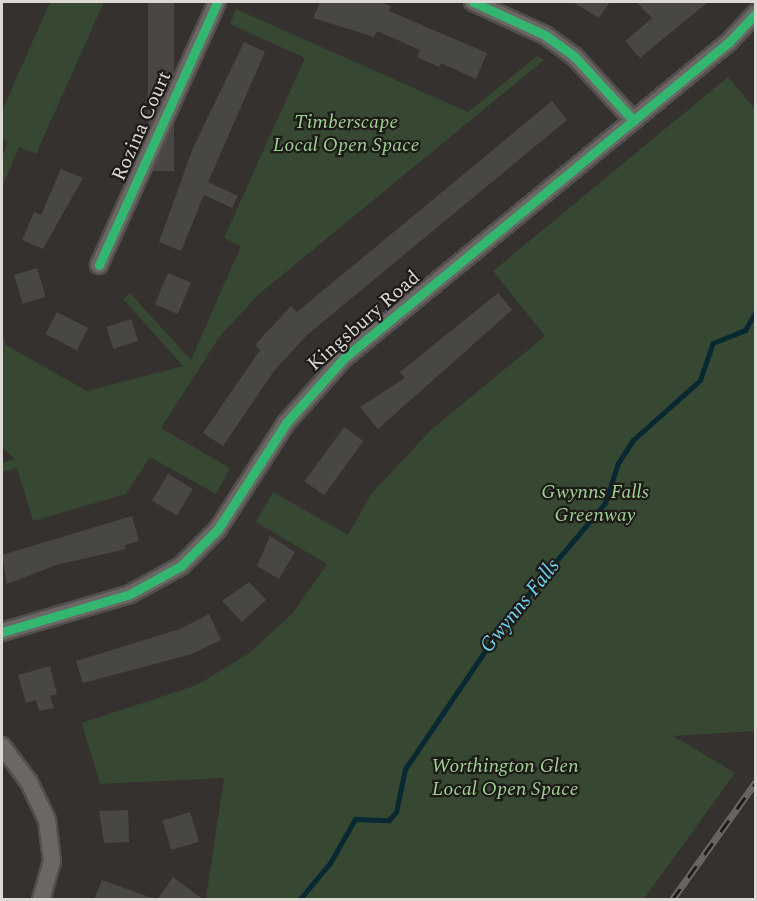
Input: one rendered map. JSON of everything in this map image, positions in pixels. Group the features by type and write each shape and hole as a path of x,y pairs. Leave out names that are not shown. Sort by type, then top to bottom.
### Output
{"street":[{"name":"Rozina Court","path":"99,265 217,2"},
{"path":"473,2 545,35 574,56 634,121"},
{"name":"Kingsbury Road","path":"2,632 130,594 181,566 218,530 286,423 336,366 634,121 756,14"},
{"path":"2,746 29,782 46,820 52,861 41,900"}],"green space":[{"path":"50,2 104,2 36,154 19,147 2,187 2,157 8,142 2,139 2,111"},
{"name":"Timberscape Local Open Space","path":"236,9 468,112 537,56 544,60 259,294 220,336 161,428 230,468 216,494 150,457 126,494 33,521 17,468 2,472 2,463 15,459 2,447 2,333 6,345 87,391 183,366 123,299 130,293 191,360 241,246 224,238 305,58 230,24"},
{"name":"Gwynns Falls Greenway","path":"728,77 756,110 755,731 673,736 735,773 644,899 206,899 224,778 100,784 82,723 197,685 248,654 292,614 327,564 256,522 273,492 348,535 372,493 431,430 545,336 493,271"}],"building":[{"path":"148,2 174,2 174,171 148,171"},
{"path":"320,2 380,2 391,6 389,11 487,53 476,79 441,63 439,67 417,57 420,50 377,31 374,37 313,18"},
{"path":"573,2 610,2 599,18"},
{"path":"636,2 708,2 640,58 625,41 652,18"},
{"path":"244,42 265,52 208,182 238,196 232,208 204,195 181,251 159,242 193,148"},
{"path":"552,101 567,120 307,335 274,371 223,446 203,433 260,350 255,345 291,306 297,312"},
{"path":"61,169 83,178 43,249 22,240 34,212 41,215"},
{"path":"37,268 46,297 23,304 14,275"},
{"path":"168,273 191,283 178,314 155,304"},
{"path":"498,293 512,310 378,429 360,407 405,378 400,372"},
{"path":"57,312 88,328 77,350 46,334"},
{"path":"131,319 138,341 113,349 106,327"},
{"path":"344,427 363,441 324,495 305,481"},
{"path":"168,474 193,489 177,516 152,501"},
{"path":"132,516 139,541 125,545 126,549 56,565 7,584 2,555"},
{"path":"270,536 295,552 279,579 257,566"},
{"path":"249,582 266,600 242,622 222,601"},
{"path":"209,614 221,640 192,654 83,683 76,661 180,629"},
{"path":"50,666 57,694 50,696 54,708 39,711 36,700 26,703 18,675"},
{"path":"128,810 129,842 104,843 99,811"},
{"path":"190,812 199,842 171,850 162,820"},
{"path":"173,877 204,900 157,900"},
{"path":"102,880 152,898 152,900 94,900"}],"waterway":[{"name":"Gwynns Falls","path":"299,900 330,863 355,819 389,820 396,812 405,769 504,623 605,503 618,463 633,440 700,380 713,343 745,330 756,311"}],"railway":[{"path":"672,900 756,782"}],"cycle path":[{"path":"99,265 217,2"},
{"path":"473,2 545,35 574,56 634,121"},
{"path":"2,632 130,594 181,566 218,529 286,423 344,358 729,42 756,13"}],"park label":[{"name":"Worthington Glen Local Open Space","path":"505,778"}]}
